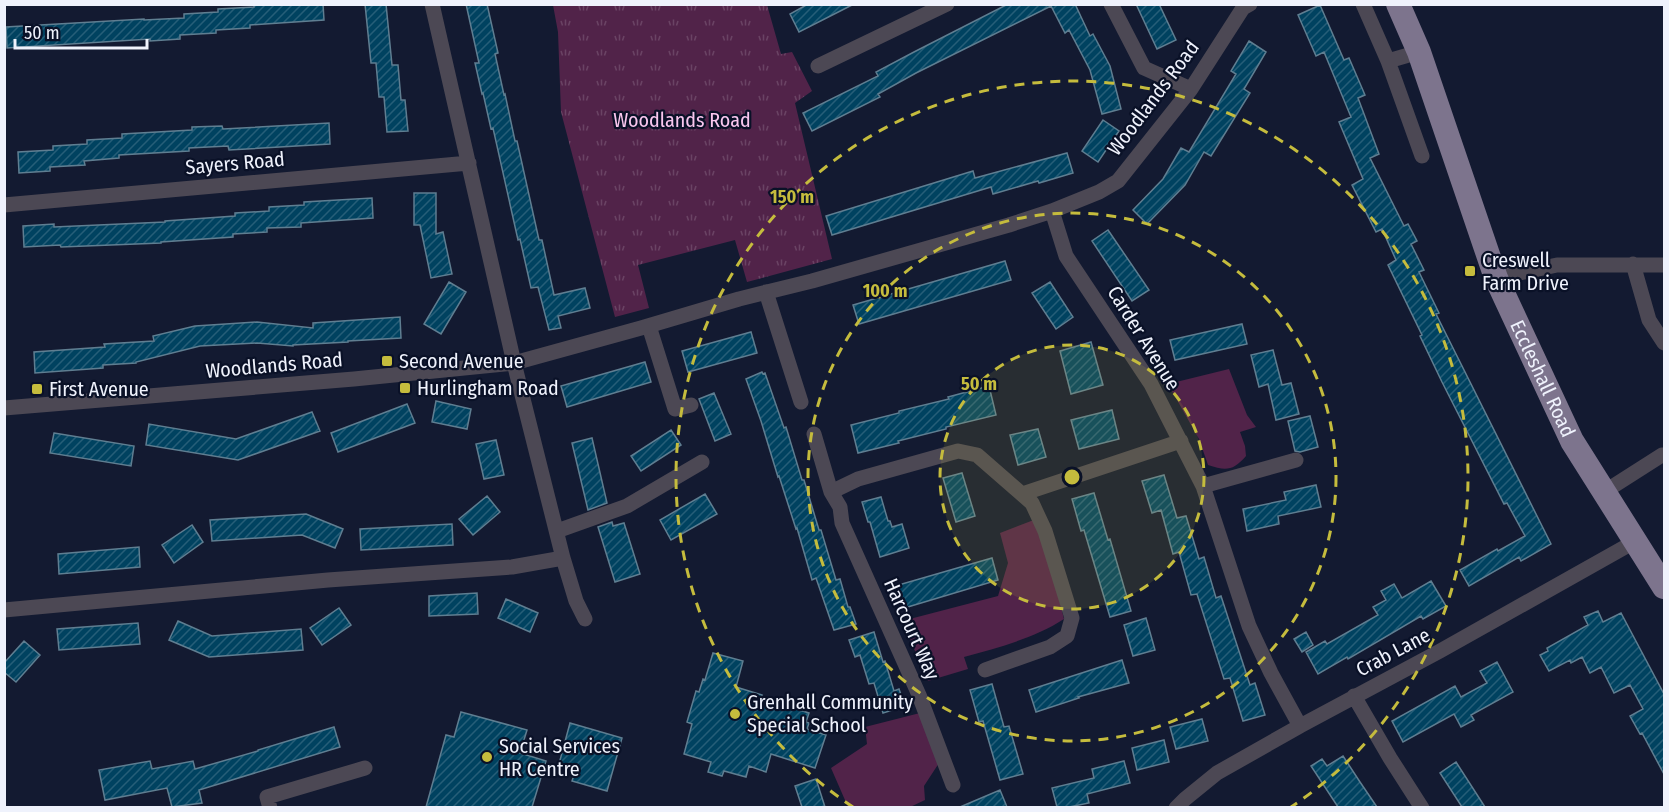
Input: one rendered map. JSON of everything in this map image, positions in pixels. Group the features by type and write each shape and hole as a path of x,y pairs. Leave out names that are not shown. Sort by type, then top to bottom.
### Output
{"main road":[{"name":"Eccleshall Road","path":"1398,4 1419,52 1496,278 1572,441 1665,587"}],"street":[{"path":"432,4 514,363 563,558 576,602 585,618"},
{"path":"818,66 947,4"},
{"path":"1111,4 1144,68 1191,89"},
{"name":"Woodlands Road","path":"4,408 342,380 514,363 812,281 1052,211 1099,192 1118,181 1191,89 1243,8 1250,4"},
{"path":"1363,4 1388,61 1422,156"},
{"path":"1388,61 1419,52"},
{"name":"Sayers Road","path":"4,205 468,163"},
{"name":"Carder Avenue","path":"1052,211 1066,256 1151,384 1203,486 1250,627 1270,673 1300,726"},
{"path":"1633,264 1649,320 1665,343"},
{"path":"1496,278 1557,265 1665,265"},
{"path":"766,292 801,402"},
{"path":"649,326 675,410 691,405"},
{"name":"Harcourt Way","path":"814,434 831,492 840,507 842,523 919,694 953,785"},
{"path":"1022,494 1181,441"},
{"path":"831,492 858,479 958,451 977,455 1032,503 1045,531 1072,618 1067,636 1050,647 984,670"},
{"path":"1604,492 1665,455"},
{"path":"1203,486 1296,460"},
{"path":"557,531 627,506 702,462"},
{"name":"Crab Lane","path":"1176,807 1216,773 1635,542"},
{"path":"4,610 328,580 512,567 563,558"},
{"path":"1354,696 1422,807"},
{"path":"270,807 267,797 365,768"}],"green space":[{"name":"Woodlands Road","path":"553,5 767,5 781,54 792,52 812,91 795,103 832,259 747,282 735,240 638,265 649,308 615,317 561,112 558,32"},
{"path":"1229,369 1247,415 1256,427 1240,432 1246,456 1237,465 1225,469 1208,465 1199,439 1168,384"},
{"path":"1039,518 1064,619 1028,637 964,657 968,669 928,681 902,621 998,596 1008,563 1000,533"},
{"path":"920,713 939,763 924,786 925,800 908,808 848,807 831,768 867,744 865,727"}],"building":[{"path":"254,4 323,4 324,20 250,25 250,28 216,30 216,33 180,35 180,39 7,48 6,27 184,18 184,14 254,7"},
{"path":"365,4 386,4 392,65 398,65 401,100 405,100 408,131 387,132 384,97 379,97 376,63 371,63"},
{"path":"466,4 487,4 498,53 495,54 504,95 554,295 585,288 590,308 558,316 561,328 549,330 538,287 531,288 493,128 491,129 482,94 475,63 479,63"},
{"path":"808,4 854,4 799,32 790,14"},
{"path":"1008,4 1075,4 1090,36 1093,34 1110,66 1121,109 1102,114 1090,70 1069,30 1065,33 1051,6 916,73 878,94 880,97 812,131 803,113 878,76 876,72"},
{"path":"1136,4 1159,4 1176,40 1157,49"},
{"path":"1320,5 1344,60 1349,58 1365,95 1358,98 1379,154 1370,158 1404,226 1408,224 1417,241 1411,244 1424,270 1419,272 1439,313 1436,314 1551,544 1521,561 1519,557 1469,586 1460,570 1525,536 1507,503 1504,504 1420,336 1422,335 1388,265 1396,260 1382,229 1376,232 1352,185 1363,179 1339,122 1351,117 1324,52 1316,56 1298,15"},
{"path":"1249,41 1266,52 1244,89 1250,93 1211,156 1204,152 1185,185 1147,224 1133,210 1163,179 1181,148 1189,152 1236,74 1231,71"},
{"path":"1103,120 1119,131 1098,162 1082,151"},
{"path":"329,123 330,144 229,150 228,146 189,148 189,151 119,155 119,158 84,161 85,165 50,167 50,171 19,173 18,152 53,150 53,146 87,144 87,140 122,138 122,134 192,130 192,127 222,126 223,129"},
{"path":"1067,153 1073,173 1039,183 1038,181 993,194 991,187 832,235 826,216 973,171 975,178"},
{"path":"414,193 436,193 436,234 443,232 452,274 431,278 420,225 414,225"},
{"path":"372,198 373,218 301,223 301,227 267,228 267,232 233,234 233,237 161,243 24,247 23,226 54,224 54,227 165,222 235,216 235,213 269,211 269,207 304,205 304,202"},
{"path":"1108,230 1149,290 1132,301 1092,241"},
{"path":"1005,261 1011,280 859,324 853,305"},
{"path":"449,282 466,292 441,334 424,324"},
{"path":"1050,282 1073,317 1056,329 1032,293"},
{"path":"400,317 401,338 293,346 257,343 200,346 136,363 35,373 34,352 154,341 153,336 195,326 257,322 313,328 313,323"},
{"path":"1242,324 1247,344 1175,360 1170,340"},
{"path":"751,332 757,353 688,372 682,351"},
{"path":"1091,342 1103,385 1071,394 1060,351"},
{"path":"1273,350 1282,385 1291,383 1299,414 1276,420 1268,384 1259,387 1251,355"},
{"path":"645,362 651,382 567,407 561,386"},
{"path":"762,372 765,373 784,428 786,427 836,580 840,579 848,607 850,607 856,624 834,630 816,578 812,580 797,528 746,379"},
{"path":"989,386 996,415 858,453 851,425"},
{"path":"714,393 731,434 715,441 699,399"},
{"path":"436,401 471,409 467,429 432,422"},
{"path":"407,404 415,423 338,452 331,433"},
{"path":"1112,410 1119,439 1079,449 1071,420"},
{"path":"312,412 320,431 238,460 146,445 149,424 236,439"},
{"path":"1310,416 1318,447 1300,452 1295,451 1288,421"},
{"path":"1038,429 1046,457 1018,465 1010,435"},
{"path":"671,430 681,445 641,471 631,456"},
{"path":"54,433 134,446 131,466 50,453"},
{"path":"592,438 607,503 588,510 572,443"},
{"path":"496,440 504,475 484,479 476,444"},
{"path":"962,473 975,516 956,522 943,478"},
{"path":"1164,475 1177,518 1186,516 1199,559 1204,557 1216,598 1221,596 1250,685 1255,683 1265,715 1243,721 1230,678 1224,679 1197,594 1191,595 1179,552 1173,554 1161,510 1152,513 1142,481"},
{"path":"1316,485 1321,507 1278,516 1279,524 1247,531 1243,509 1286,500 1284,492"},
{"path":"1094,493 1131,611 1110,617 1084,530 1081,531 1072,499"},
{"path":"705,494 717,514 671,540 660,520"},
{"path":"487,496 500,512 473,535 459,519"},
{"path":"881,497 892,527 902,524 909,548 880,557 862,502"},
{"path":"306,514 343,529 335,548 302,535 212,541 210,520"},
{"path":"612,522 613,526 624,523 640,574 615,582 598,527"},
{"path":"452,524 453,545 361,550 360,529"},
{"path":"192,525 203,542 174,563 162,545"},
{"path":"139,547 140,567 59,574 58,554"},
{"path":"992,558 998,580 901,609 895,586"},
{"path":"1431,581 1446,606 1423,619 1421,616 1318,674 1306,652 1325,641 1327,644 1378,615 1373,607 1386,600 1381,591 1394,584 1402,598"},
{"path":"477,593 478,614 429,616 429,596"},
{"path":"506,599 538,613 530,632 498,618"},
{"path":"339,608 351,625 322,645 310,628"},
{"path":"1598,611 1603,622 1621,613 1665,696 1665,776 1630,716 1643,709 1630,685 1614,693 1601,667 1590,673 1582,657 1571,663 1570,660 1549,671 1540,655 1548,651 1547,648 1588,625 1584,617"},
{"path":"1146,618 1155,650 1133,656 1124,625"},
{"path":"178,621 212,636 301,629 303,650 209,657 169,640"},
{"path":"138,623 140,644 59,650 57,629"},
{"path":"874,632 894,691 899,689 905,706 883,713 874,683 869,684 860,655 855,657 849,640"},
{"path":"1306,632 1313,645 1302,652 1294,639"},
{"path":"24,641 40,655 16,682 4,672 4,663"},
{"name":"Grenhall Community Special School","path":"713,653 743,661 736,687 762,695 761,698 809,713 806,722 809,723 807,729 826,735 815,768 771,754 766,772 749,766 746,777 724,771 722,776 708,772 711,762 684,754 692,724 687,722 696,691 699,692 703,679 705,680"},
{"path":"1122,660 1129,683 1078,697 1036,712 1029,690"},
{"path":"1497,662 1513,692 1471,715 1474,720 1461,727 1454,714 1403,742 1392,721 1455,686 1461,697 1487,683 1480,671"},
{"path":"992,684 1004,727 1009,726 1023,774 1000,780 983,721 979,722 970,690"},
{"name":"Social Services HR Centre","path":"461,712 527,730 520,753 546,761 532,807 426,807 446,735 454,737"},
{"path":"1202,719 1208,741 1176,749 1170,727"},
{"path":"570,723 622,738 607,791 572,781 576,769 559,764"},
{"path":"334,727 340,747 199,790 202,803 172,807 167,788 105,800 99,770 150,761 152,769 193,761 195,769"},
{"path":"1164,740 1169,762 1137,770 1132,748"},
{"path":"1343,756 1377,807 1338,807 1311,766 1322,759 1327,766"},
{"path":"1124,761 1130,783 1087,794 1089,803 1057,807 1052,788 1094,778 1092,769"},
{"path":"1456,762 1485,807 1462,807 1440,773"},
{"path":"816,779 825,807 802,807 795,786"},
{"path":"1000,790 1007,807 960,807"}],"place":[{"name":"Creswell Farm Drive","path":"1470,271"},
{"name":"Second Avenue","path":"387,361"},
{"name":"Hurlingham Road","path":"405,388"},
{"name":"First Avenue","path":"37,389"},
{"name":"Grenhall Community Special School","path":"735,714"},
{"name":"Social Services HR Centre","path":"487,757"}]}
